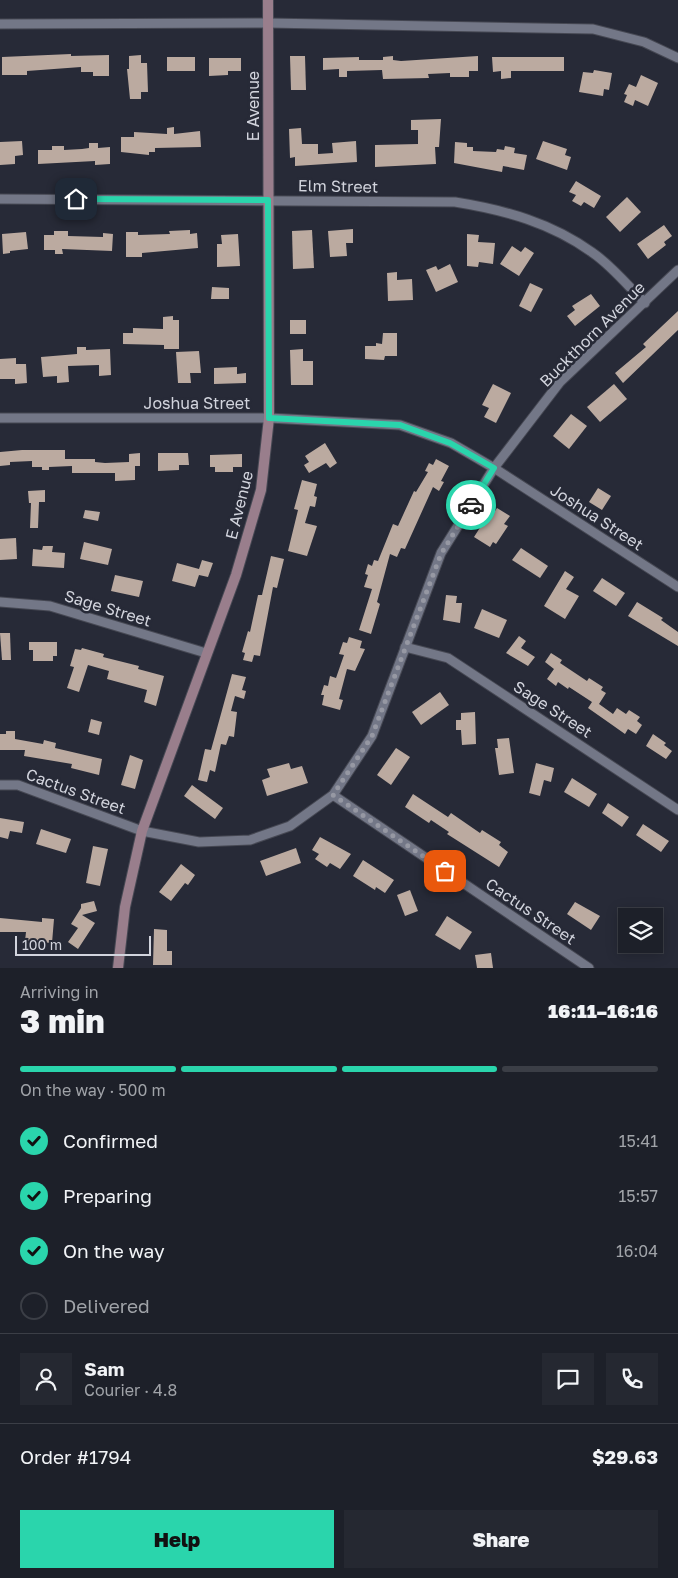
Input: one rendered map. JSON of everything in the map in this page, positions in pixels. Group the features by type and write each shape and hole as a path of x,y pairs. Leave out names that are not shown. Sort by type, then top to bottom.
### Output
{"street":[{"name":"E Avenue","path":"118,968 126,907 142,831 236,575 261,490 269,418 268,0"},
{"path":"0,24 268,23 593,28 644,42 678,58"},
{"name":"Elm Street","path":"0,199 455,202 500,210 546,225 594,253 645,303"},
{"name":"Buckthorn Avenue","path":"142,831 199,842 250,840 290,826 333,795 372,736 441,554 494,468 560,382 678,270"},
{"name":"Joshua Street","path":"0,418 269,418 400,425 450,443 494,468 678,587"},
{"name":"Sage Street","path":"0,602 50,606 206,653"},
{"name":"Sage Street","path":"405,647 448,658 678,810"},
{"name":"Cactus Street","path":"0,785 18,785 142,831"},
{"name":"Cactus Street","path":"333,795 589,968"}],"building":[{"path":"71,54 71,56 109,55 109,76 93,76 93,72 81,72 81,67 27,71 27,75 2,75 2,57"},
{"path":"141,55 141,63 147,63 148,92 141,92 141,99 130,99 127,69 129,69 129,56"},
{"path":"290,56 305,56 306,90 291,90"},
{"path":"393,56 393,60 401,61 478,56 478,71 469,71 469,77 450,77 450,73 428,74 429,78 383,79 382,70 347,71 347,77 339,77 339,69 323,70 323,58 359,57 359,60 383,60 383,57"},
{"path":"167,57 195,57 195,71 167,71"},
{"path":"492,57 564,57 564,71 511,71 511,78 501,79 501,71 493,72"},
{"path":"209,58 241,58 241,71 228,71 228,75 209,76"},
{"path":"594,70 612,73 609,90 604,89 603,96 579,92 583,72 593,73"},
{"path":"641,75 658,83 648,106 635,100 633,106 624,102 627,95 624,94 629,84 636,87"},
{"path":"441,119 439,147 435,147 436,164 375,167 375,145 418,144 418,130 411,130 411,120"},
{"path":"174,127 174,134 200,131 201,147 155,148 155,152 149,152 149,155 121,152 121,137 134,137 134,132 167,134 167,128"},
{"path":"301,128 302,144 318,144 318,154 333,153 332,143 356,141 357,162 295,166 295,157 290,158 289,129"},
{"path":"22,141 23,155 15,156 15,164 0,165 0,142"},
{"path":"543,141 567,149 565,155 571,157 567,170 536,159"},
{"path":"455,142 467,143 467,147 473,147 473,151 496,152 497,149 504,150 505,146 515,148 514,153 527,155 524,170 503,166 502,172 454,163"},
{"path":"89,143 98,143 98,148 110,147 110,164 95,165 95,161 38,164 38,150 52,150 52,146 64,146 64,150 82,149 89,148"},
{"path":"576,181 601,196 594,208 584,202 581,206 572,201 576,195 569,192"},
{"path":"627,197 641,212 620,232 606,217"},
{"path":"664,225 672,236 664,242 666,245 648,259 637,244"},
{"path":"353,229 353,243 346,243 347,256 330,257 328,231"},
{"path":"190,230 190,234 197,233 198,248 142,253 142,257 126,257 126,232 138,232 138,235 170,234 169,231"},
{"path":"312,230 314,268 293,269 292,231"},
{"path":"54,231 68,231 68,236 103,237 103,233 113,234 112,251 62,249 63,254 55,254 55,250 44,250 44,235 54,235"},
{"path":"26,232 28,249 10,251 10,253 3,254 2,234"},
{"path":"238,234 240,266 217,267 217,244 222,244 221,235"},
{"path":"467,234 479,235 478,242 495,243 493,264 479,262 478,267 467,266"},
{"path":"512,246 521,252 525,247 534,253 519,276 500,264"},
{"path":"450,264 458,282 436,292 426,270 436,266 438,270"},
{"path":"397,272 397,280 412,279 413,300 388,301 387,273"},
{"path":"530,283 543,289 531,312 519,306"},
{"path":"212,287 229,288 229,299 211,299"},
{"path":"591,294 600,306 575,326 567,316 575,310 572,306"},
{"path":"678,311 678,330 623,383 615,373 646,347 643,344"},
{"path":"173,316 173,320 179,320 179,349 164,349 164,345 123,344 123,333 133,333 133,328 163,329 163,317"},
{"path":"290,320 306,320 306,334 290,334"},
{"path":"383,333 397,333 397,356 385,356 384,360 365,359 365,346 376,346 376,343 382,344"},
{"path":"77,347 86,347 86,350 110,349 111,375 99,376 99,365 68,366 69,382 57,383 57,376 43,377 41,357 77,354"},
{"path":"303,349 303,361 313,361 313,385 291,385 290,350"},
{"path":"199,351 201,373 190,373 191,383 178,383 176,352"},
{"path":"16,358 16,364 26,364 27,383 15,384 15,379 0,379 0,359"},
{"path":"237,367 237,374 246,373 246,383 214,384 214,368"},
{"path":"493,384 511,393 496,423 484,417 489,408 482,405"},
{"path":"614,384 627,399 600,422 587,407"},
{"path":"571,414 587,426 569,449 553,436"},
{"path":"325,443 337,463 330,468 326,463 309,473 304,465 309,462 305,456"},
{"path":"65,450 65,459 95,459 95,462 105,463 129,462 129,454 140,453 140,466 135,466 135,480 115,481 115,473 72,473 72,466 49,467 49,470 42,470 42,467 32,467 32,461 10,462 10,465 0,466 0,452"},
{"path":"158,453 188,453 189,465 179,465 179,470 158,471"},
{"path":"242,454 242,467 233,467 233,472 215,472 215,467 210,467 210,455"},
{"path":"436,459 449,466 441,481 444,482 439,491 433,487 405,549 401,548 397,557 390,554 377,602 380,604 371,634 359,630 372,589 364,587 368,575 365,574 368,564 372,566 374,560 378,561 393,524 398,526 414,491 416,492 428,472 425,471 429,463 433,465"},
{"path":"302,480 317,484 314,496 317,497 315,507 310,506 305,523 317,526 307,556 288,551 298,510 294,509"},
{"path":"598,488 611,496 602,510 589,502"},
{"path":"45,490 45,502 39,502 38,528 30,528 31,503 29,503 28,491"},
{"path":"497,508 510,516 504,524 508,526 496,544 493,542 490,547 474,537 488,515 491,517"},
{"path":"85,510 100,512 98,521 83,518"},
{"path":"16,538 17,559 0,560 0,539"},
{"path":"84,542 112,549 108,565 80,559"},
{"path":"43,546 53,546 52,552 65,553 64,568 32,566 33,549 42,550"},
{"path":"521,548 548,566 540,578 512,560"},
{"path":"271,556 284,559 277,588 273,587 260,656 254,655 252,662 243,660 245,653 242,652 248,631 250,632 258,595 262,595"},
{"path":"202,560 213,563 208,577 199,575 195,587 172,581 177,563 199,569"},
{"path":"565,571 574,577 566,589 579,596 565,619 544,606"},
{"path":"115,575 143,581 139,597 111,591"},
{"path":"602,578 625,593 616,606 593,591"},
{"path":"446,595 457,596 456,603 462,603 460,623 443,620"},
{"path":"637,602 663,618 661,620 678,632 678,646 628,616"},
{"path":"482,609 507,620 499,638 474,628"},
{"path":"0,633 10,633 11,660 2,660"},
{"path":"519,636 526,641 521,648 535,657 528,666 506,653"},
{"path":"349,637 362,641 360,648 365,649 355,671 347,669 339,699 343,700 340,710 322,705 324,695 321,695 324,685 328,686 330,676 336,678 344,655 339,654 343,642 347,643"},
{"path":"29,642 57,642 57,656 53,656 53,661 33,661 33,650 29,650"},
{"path":"82,648 104,654 103,657 139,666 138,669 164,676 156,706 144,702 147,690 107,679 109,671 88,665 79,692 67,688 74,667 70,666 75,649 81,650"},
{"path":"551,653 562,660 560,663 587,681 589,678 603,687 601,690 606,693 599,704 613,714 617,708 626,714 629,710 640,717 637,721 642,725 636,734 628,729 625,734 588,708 592,702 569,687 568,689 558,682 556,686 547,679 554,669 545,662"},
{"path":"232,674 246,677 242,690 246,691 244,699 235,696 231,711 237,712 234,737 229,736 226,745 221,744 215,772 210,770 207,782 198,780 205,749 211,750"},
{"path":"440,692 449,705 421,725 412,712"},
{"path":"475,712 476,744 462,745 461,730 456,730 456,720 461,720 461,713"},
{"path":"91,719 102,722 99,735 88,732"},
{"path":"6,731 15,731 15,739 43,744 44,740 56,743 55,748 102,759 99,775 71,768 72,764 24,756 25,750 0,750 0,734 6,734"},
{"path":"653,734 666,743 664,745 672,751 666,759 646,746"},
{"path":"509,738 514,773 499,775 495,748 498,748 497,739"},
{"path":"396,748 410,757 391,785 377,775"},
{"path":"130,755 143,760 135,789 121,785"},
{"path":"289,763 291,769 302,766 308,783 267,796 262,780 270,777 267,769"},
{"path":"536,763 554,768 551,782 544,780 540,796 529,793"},
{"path":"572,778 597,794 589,807 564,792"},
{"path":"192,785 223,808 215,819 184,796"},
{"path":"413,794 448,817 451,813 480,833 482,830 501,842 499,845 508,852 499,867 447,834 449,832 431,820 429,823 405,807"},
{"path":"608,803 629,817 622,827 602,813"},
{"path":"0,818 24,822 22,833 10,831 8,839 0,837"},
{"path":"643,824 669,841 661,852 636,835"},
{"path":"41,829 71,839 66,853 36,844"},
{"path":"320,837 351,854 340,869 330,863 327,867 315,859 319,854 312,850"},
{"path":"93,846 108,849 100,886 86,883"},
{"path":"296,848 301,863 266,876 260,861"},
{"path":"363,860 394,880 385,893 376,887 375,890 353,876"},
{"path":"181,864 195,875 188,885 185,883 171,901 159,892"},
{"path":"410,890 418,911 405,916 397,895"},
{"path":"94,901 97,911 82,915 95,923 78,949 68,942 78,928 71,924 81,908 81,904"},
{"path":"575,902 600,916 591,930 567,914"},
{"path":"447,916 472,932 460,950 435,935"},
{"path":"0,918 42,922 42,918 54,919 52,943 25,941 26,932 0,932"},
{"path":"154,929 167,930 167,951 172,951 172,965 153,965"},
{"path":"491,953 493,968 477,968 475,955"}],"way so far":[{"path":"445,871 333,795 372,736 441,554 471,505"}],"route":[{"path":"76,199 268,200 269,418 400,425 450,443 494,468 471,505"}]}
